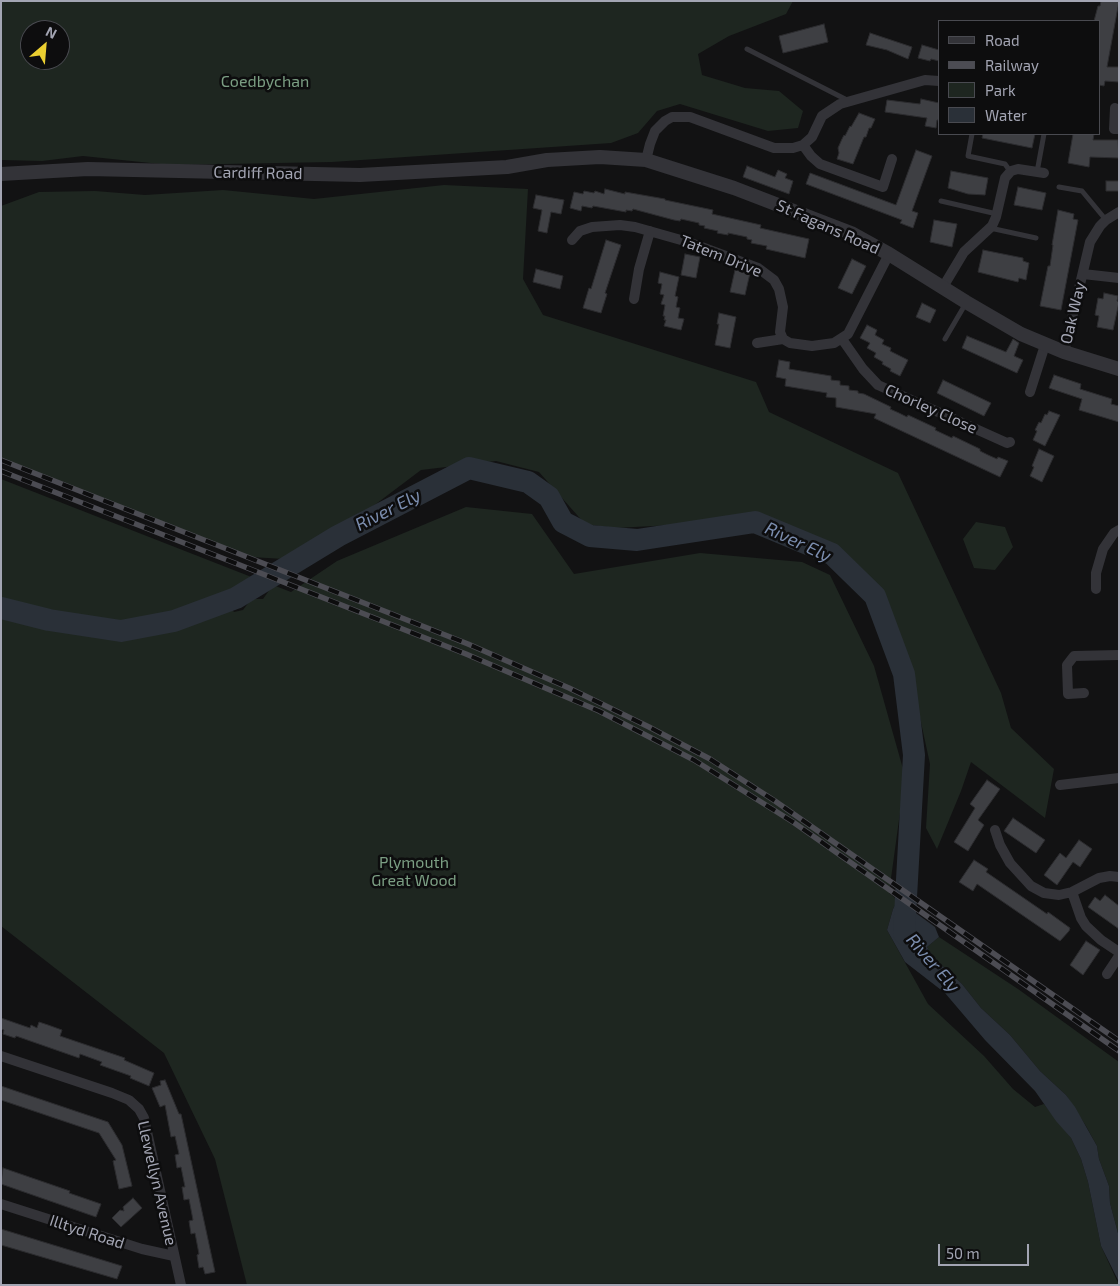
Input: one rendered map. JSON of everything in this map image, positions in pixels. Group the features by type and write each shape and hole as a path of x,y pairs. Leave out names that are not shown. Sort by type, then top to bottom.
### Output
{"street":[{"path":"646,160 655,131 672,117 690,118 784,150 803,145 812,137 822,116 840,104 925,80 938,82"},
{"path":"1115,108 1114,128 1119,129"},
{"path":"803,145 820,164 883,187 892,159"},
{"name":"St Fagans Road","path":"515,164 600,157 646,160 734,188 851,233 890,254 1003,324 1045,345 1119,369"},
{"name":"Cardiff Road","path":"1,174 88,169 360,175 507,167 515,164"},
{"path":"943,287 964,252 990,228 997,214 1005,178 1011,171 1018,169 1041,172"},
{"name":"Oak Way","path":"1064,352 1090,242 1100,226 1119,212"},
{"name":"Tatem Drive","path":"572,240 580,231 605,225 628,226 713,251 758,268 774,280 779,289 783,307 780,332 783,339"},
{"path":"634,299 639,269 650,231"},
{"path":"757,343 783,339 790,343 812,346 834,343 842,339 852,327 890,254"},
{"name":"Oak Way","path":"1083,274 1119,278"},
{"name":"Chorley Close","path":"842,339 862,370 878,385 1007,443 1010,442"},
{"path":"1030,392 1045,345"},
{"path":"1096,589 1096,572 1101,555 1114,532 1119,530"},
{"path":"1084,694 1068,694 1067,664 1074,656 1119,655"},
{"path":"1060,785 1119,778"},
{"path":"995,830 1000,845 1010,863 1031,886 1044,893 1059,895 1072,892 1099,878 1119,877"},
{"path":"1072,892 1081,918 1086,926 1119,954 1107,974"},
{"name":"Llewellyn Avenue","path":"1,1056 112,1093 129,1100 139,1109 144,1118 181,1285"},
{"name":"Illtyd Road","path":"1,1204 142,1250 174,1256"}],"lane":[{"path":"747,49 850,102"},
{"path":"972,135 968,156 1005,164 1011,171"},
{"path":"1041,172 1044,135"},
{"path":"1058,187 1082,191 1106,220"},
{"path":"941,201 997,214"},
{"path":"990,228 1036,238"},
{"path":"945,340 966,302"}],"green space":[{"name":"Coedbychan","path":"1,1 793,1 786,14 729,36 698,54 702,75 745,88 779,91 803,111 798,128 768,131 680,104 657,111 638,133 611,143 332,162 170,165 83,156 42,161 2,160"},
{"path":"444,185 528,189 523,279 543,315 756,382 769,412 898,473 1001,693 1011,728 1054,769 1045,818 971,762 937,849 926,828 930,764 919,713 903,658 881,614 863,570 836,546 796,537 772,523 731,522 615,528 585,524 539,472 496,461 421,470 360,516 350,526 284,559 251,557 72,489 1,458 1,206 39,192 95,191 145,195 223,190 314,199"},
{"name":"Plymouth Great Wood","path":"1,479 254,578 237,601 229,606 234,612 243,610 249,602 255,599 263,599 273,585 291,592 337,561 466,507 532,514 574,574 700,553 802,562 830,575 874,666 905,776 889,893 898,900 893,909 887,930 928,1004 984,1056 1013,1089 1035,1107 1044,1104 1071,1138 1081,1159 1088,1182 1101,1246 1119,1285 815,1283 247,1285 215,1159 164,1053 1,926"},
{"path":"976,522 1005,527 1013,547 995,570 974,568 963,539"},
{"path":"939,937 1018,989 1119,1062 1119,1237 1110,1203 1109,1186 1099,1159 1097,1146 1086,1126 1066,1095 1040,1071 1010,1035 981,1008 962,984 934,958 927,947"}],"water":[{"path":"898,900 935,927 939,937 927,947 934,958 962,984 981,1008 1010,1035 1040,1071 1066,1095 1075,1107 1097,1146 1099,1159 1109,1186 1110,1203 1119,1237 1119,1282 1101,1246 1088,1182 1081,1159 1071,1138 1056,1121 1035,1091 985,1040 945,993 905,962 887,930 893,909"}],"building":[{"path":"1101,1 1119,1 1107,67 1119,67 1119,82 1105,81 1104,86 1100,85 1100,20 1094,20 1098,6 1100,6"},
{"path":"824,24 828,42 783,53 779,36"},
{"path":"870,33 912,47 908,59 887,50 866,45"},
{"path":"922,45 938,50 938,61 918,58"},
{"path":"921,99 938,103 936,128 925,126 927,118 885,112 887,100 920,104"},
{"path":"859,113 875,119 866,137 864,137 853,164 837,159 838,148 844,135"},
{"path":"983,135 1035,135 1032,148 982,138"},
{"path":"1073,135 1094,135 1093,140 1118,140 1119,158 1090,157 1089,167 1068,163"},
{"path":"916,150 932,156 912,211 918,213 913,228 900,223 902,220 806,184 810,173 896,205"},
{"path":"747,166 775,177 778,170 787,174 785,178 793,181 789,194 743,177"},
{"path":"951,171 988,178 985,195 968,194 948,188"},
{"path":"1106,181 1119,181 1119,191 1106,191"},
{"path":"1018,187 1046,193 1042,210 1014,205"},
{"path":"605,189 625,194 625,192 665,199 713,210 712,214 761,225 760,228 809,239 805,258 766,249 767,246 751,243 752,240 747,239 747,237 717,233 718,231 704,228 705,226 699,225 699,223 681,219 680,221 674,220 633,209 632,211 626,210 626,212 593,206 592,208 582,206 581,211 570,208 574,192 583,194 584,191 594,193 595,191 604,194"},
{"path":"536,195 564,200 561,214 551,212 547,233 538,231 542,210 533,208"},
{"path":"1058,210 1074,214 1073,219 1078,220 1061,310 1040,306 1048,266 1050,266"},
{"path":"934,220 957,224 952,247 930,242"},
{"path":"606,240 621,245 605,293 607,294 601,313 583,308"},
{"path":"983,250 1023,258 1023,261 1029,263 1026,280 1019,278 1018,282 978,272"},
{"path":"685,254 700,257 696,278 681,275"},
{"path":"852,259 866,266 852,294 838,288"},
{"path":"536,269 563,276 560,289 533,282"},
{"path":"735,270 750,273 745,295 730,292"},
{"path":"660,272 679,277 675,296 678,297 676,307 680,308 678,318 684,319 681,330 664,326 666,320 664,320 665,316 663,316 665,305 661,304 664,295 660,294 662,284 658,283"},
{"path":"1104,293 1118,296 1117,301 1119,302 1113,330 1097,327 1099,316 1095,315 1098,298 1103,299"},
{"path":"922,303 936,310 930,323 916,317"},
{"path":"719,313 736,317 730,348 715,345"},
{"path":"867,325 877,330 875,335 884,340 882,344 891,348 890,351 908,360 900,376 890,371 891,369 882,364 883,362 874,357 876,353 867,348 870,343 860,338"},
{"path":"967,336 1006,352 1013,339 1019,343 1014,356 1023,360 1017,373 962,348"},
{"path":"779,360 790,362 789,369 831,376 831,380 840,381 840,385 849,386 849,390 858,391 858,393 891,407 890,409 936,428 935,430 952,438 953,436 988,455 1008,461 1000,477 874,418 876,414 836,407 836,398 826,397 827,393 785,386 786,379 776,377"},
{"path":"1054,375 1081,384 1080,389 1112,399 1111,404 1119,406 1119,422 1079,410 1082,399 1049,388"},
{"path":"943,380 991,403 984,416 937,393"},
{"path":"1049,411 1060,415 1045,446 1033,440 1039,422 1041,423 1045,414 1047,415"},
{"path":"1039,449 1054,456 1042,482 1030,476"},
{"path":"987,780 1000,789 978,820 984,825 968,851 954,842 975,808 970,804"},
{"path":"1013,818 1045,840 1036,853 1004,831"},
{"path":"1079,840 1092,849 1080,867 1073,862 1057,885 1044,875 1060,853 1066,858"},
{"path":"974,860 988,869 986,872 1070,928 1069,931 1060,941 977,884 973,891 959,882"},
{"path":"1105,895 1119,906 1119,929 1088,907 1095,897 1100,901"},
{"path":"1086,941 1100,950 1083,975 1070,965"},
{"path":"1,1018 30,1028 31,1025 37,1028 39,1022 62,1030 60,1036 125,1058 124,1060 154,1073 149,1086 130,1078 131,1076 100,1065 102,1062 80,1054 79,1058 16,1036 15,1038 3,1034"},
{"path":"165,1080 179,1114 181,1114 215,1272 205,1274 203,1267 199,1268 197,1255 199,1254 195,1233 191,1234 189,1221 193,1220 189,1199 184,1200 182,1187 185,1187 181,1167 177,1168 175,1155 179,1154 175,1136 171,1137 165,1105 160,1107 152,1088 161,1085 160,1081"},
{"path":"1,1086 108,1122 122,1145 132,1186 119,1189 113,1161 116,1160 99,1133 1,1100"},
{"path":"3,1168 70,1191 69,1193 101,1204 96,1217 1,1184"},
{"path":"133,1198 142,1208 121,1227 112,1218 120,1210 124,1211 123,1207"},
{"path":"1,1229 122,1266 117,1279 1,1245"}],"waterway":[{"name":"River Ely","path":"1,608 49,620 121,631 174,621 236,598 338,536 469,468 528,482 549,497 563,522 590,536 637,540 755,522 832,554 875,596 904,674 914,755 904,933 906,935"}],"railway":[{"path":"1,460 468,644 569,688 649,727 710,759 775,801 1119,1041"},
{"path":"1,471 466,654 599,711 694,760 793,822 1119,1051"}]}
